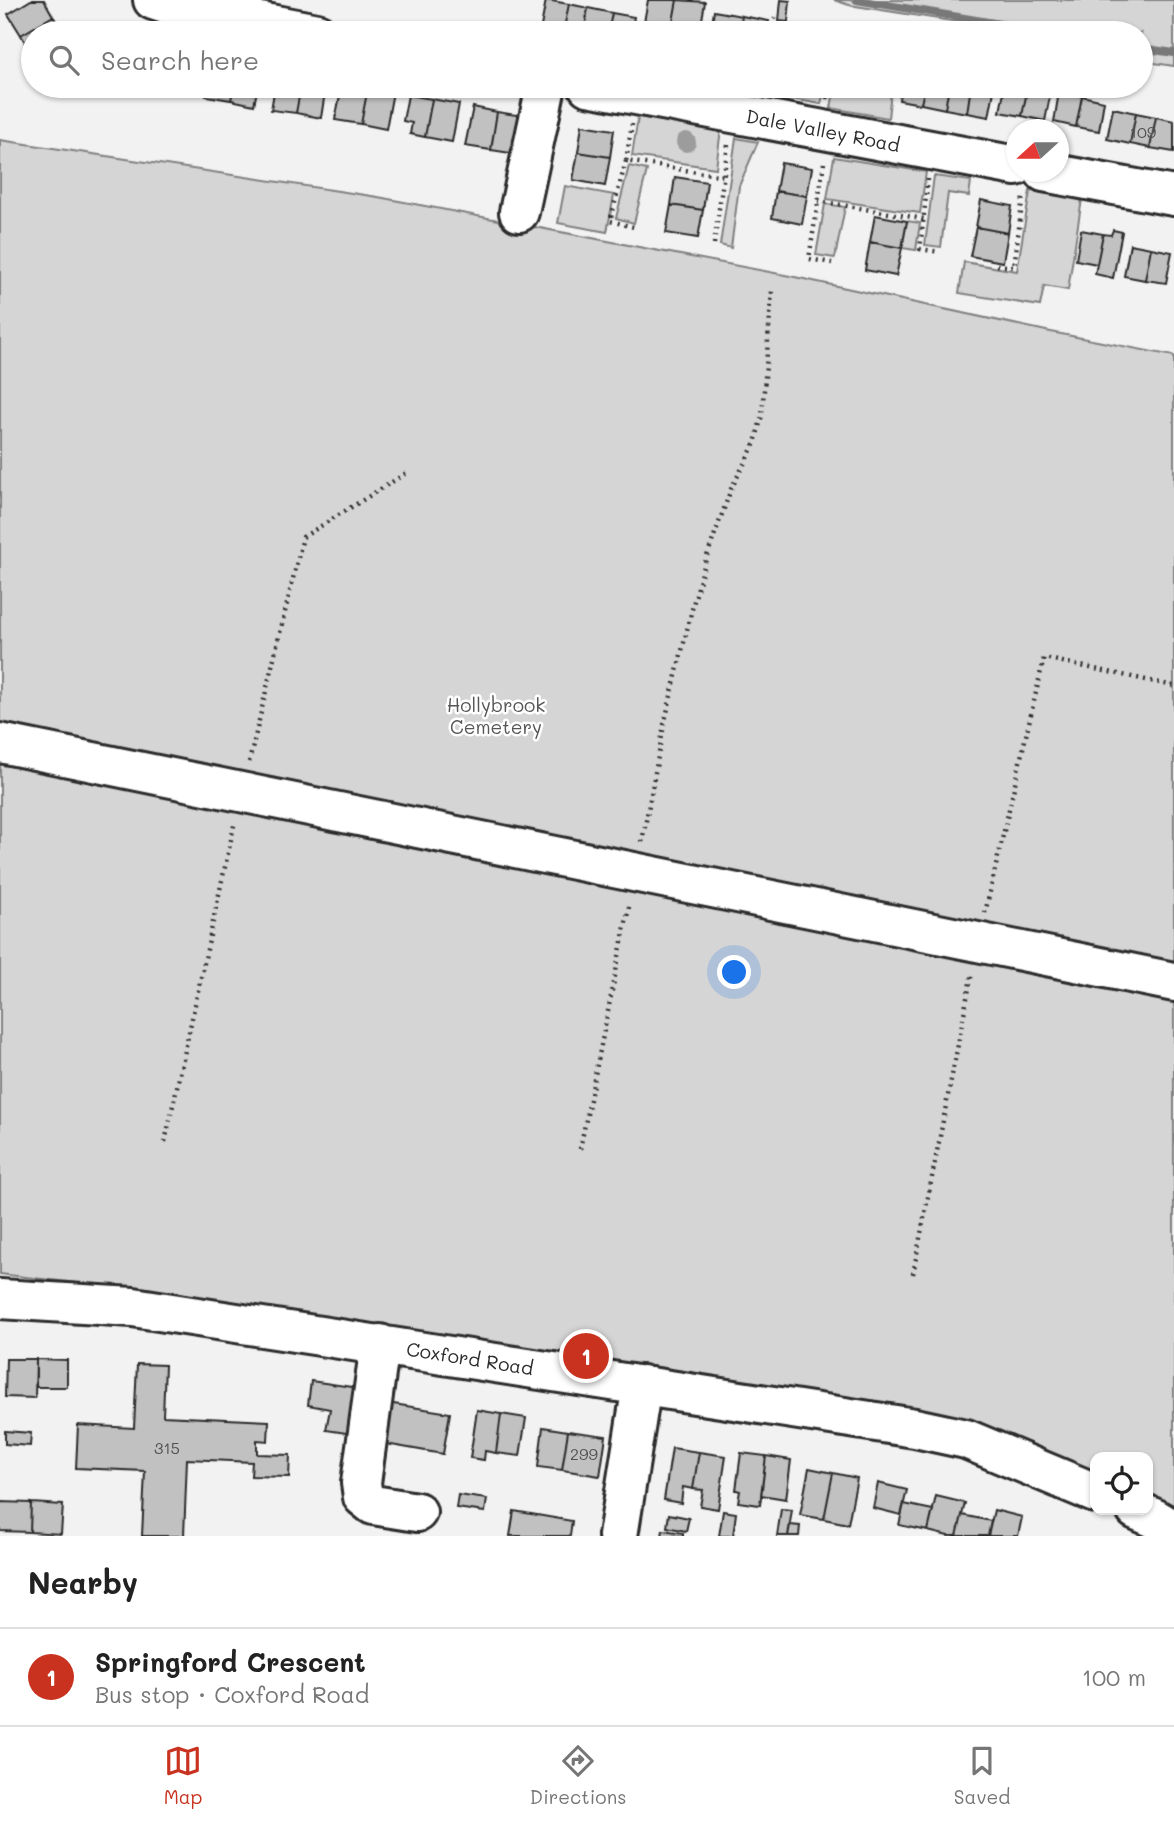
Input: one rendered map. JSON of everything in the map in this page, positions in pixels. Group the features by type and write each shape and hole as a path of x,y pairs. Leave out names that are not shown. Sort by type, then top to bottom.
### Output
{"street":[{"path":"153,0 255,21"},
{"path":"519,212 543,98"},
{"name":"Dale Valley Road","path":"653,98 931,150 1006,169"},
{"name":"Dale Valley Road","path":"1069,180 1174,196"},
{"path":"0,743 1174,982"},
{"name":"Coxford Road","path":"0,1299 133,1307 915,1428 966,1439 1090,1491"},
{"path":"380,1344 361,1483 363,1497 373,1506 417,1512"},
{"path":"618,1536 642,1385"},
{"path":"1149,1515 1174,1530"}],"path":[{"path":"634,227 611,221 626,161 636,98"},
{"path":"714,244 732,113"},
{"path":"829,131 809,259 832,263"},
{"path":"931,150 920,249 940,252"},
{"path":"626,161 723,176"},
{"path":"997,265 1014,267 1027,182"},
{"path":"818,201 924,219"},
{"path":"580,1149 664,726 694,601 731,489 755,443 762,415 772,291"},
{"path":"165,1142 242,792 303,537 408,472"},
{"path":"913,1274 978,942 1044,659 1174,686"}],"green space":[{"path":"834,0 1174,0 1174,66 1153,63 1153,21 951,21 849,5"},
{"path":"787,98 822,98 821,104"},
{"path":"833,98 890,98 888,118 831,108"},
{"path":"638,117 721,129 716,168 632,156"},
{"path":"736,138 758,142 739,186 731,248 720,245"},
{"name":"Hollybrook Cemetery","path":"0,140 378,197 790,276 1174,356 1174,1519 1153,1507 1153,1452 1090,1452 1090,1476 128,1289 0,1274"},
{"path":"834,157 926,172 920,213 827,199"},
{"path":"629,166 647,170 634,223 616,218"},
{"path":"934,176 971,181 969,196 948,193 941,247 925,245"},
{"path":"565,186 614,195 607,232 558,223"},
{"path":"1030,191 1082,199 1068,290 1044,286 1040,306 959,293 964,262 1017,271"},
{"path":"825,204 845,207 835,258 816,255"},
{"path":"907,221 920,223 916,250 902,248"}],"building":[{"path":"31,0 44,0 53,16 45,21 21,21 21,35 8,14"},
{"path":"546,0 569,4 565,21 542,21"},
{"path":"648,0 677,0 673,21 644,21"},
{"path":"677,0 705,2 702,21 673,21"},
{"path":"781,0 790,1 788,21 779,21"},
{"path":"569,4 588,8 586,21 565,21"},
{"path":"588,8 612,13 610,21 586,21"},
{"path":"714,11 742,16 741,21 712,21"},
{"path":"612,13 634,17 633,21 610,21"},
{"path":"742,16 769,21 741,21"},
{"path":"231,98 255,98 254,105"},
{"path":"273,98 299,98 296,113 271,110"},
{"path":"299,98 324,98 321,118 296,113"},
{"path":"340,98 366,98 361,124 335,120"},
{"path":"366,98 392,98 386,129 361,124"},
{"path":"407,98 432,99 425,137 410,134 412,123 403,121"},
{"path":"899,98 922,98 921,104"},
{"path":"922,98 947,98 945,109 921,104"},
{"path":"947,98 969,98 967,113 945,109"},
{"path":"969,98 993,98 989,117 967,113"},
{"path":"1003,98 1026,98 1022,116 1000,112"},
{"path":"1026,98 1050,98 1045,119 1022,116"},
{"path":"1058,98 1082,98 1076,127 1069,125 1069,119 1054,119"},
{"path":"1082,98 1104,101 1099,131 1076,127"},
{"path":"432,99 459,104 452,142 425,137"},
{"path":"473,107 497,112 491,150 465,146"},
{"path":"1113,108 1136,113 1130,144 1107,139"},
{"path":"497,112 523,116 517,154 491,150"},
{"path":"1136,113 1156,117 1150,148 1130,144"},
{"path":"1156,117 1174,121 1174,152 1150,148"},
{"path":"582,125 614,130 610,157 578,152"},
{"path":"578,152 610,157 605,186 573,180"},
{"path":"781,163 812,168 807,196 776,191"},
{"path":"675,177 707,182 703,210 671,205"},
{"path":"776,191 807,196 802,224 772,218"},
{"path":"981,200 1012,206 1008,233 976,227"},
{"path":"671,205 703,210 698,238 666,233"},
{"path":"875,215 907,221 902,248 870,242"},
{"path":"976,227 1008,233 1003,262 970,256"},
{"path":"1081,230 1103,234 1097,264 1076,260"},
{"path":"1113,230 1122,232 1113,278 1095,274 1103,234 1111,235"},
{"path":"870,242 902,248 896,276 865,270"},
{"path":"1130,244 1151,248 1145,280 1124,276"},
{"path":"1151,248 1172,252 1166,283 1145,280"},
{"path":"6,1359 36,1359 35,1398 5,1397"},
{"path":"36,1359 67,1360 67,1387 36,1387"},
{"path":"137,1364 165,1365 163,1416 269,1421 268,1441 257,1440 257,1454 290,1455 289,1477 251,1476 252,1462 187,1459 184,1536 142,1536 145,1471 76,1468 78,1425 134,1428"},
{"path":"311,1381 366,1389 360,1435 326,1430 330,1409 308,1405"},
{"path":"381,1402 450,1413 443,1454 374,1442"},
{"path":"477,1410 501,1414 496,1453 485,1451 484,1460 470,1458"},
{"path":"501,1414 526,1418 520,1456 496,1453"},
{"path":"543,1427 568,1431 562,1470 538,1467"},
{"path":"5,1431 31,1433 30,1446 5,1444"},
{"path":"568,1431 606,1436 600,1476 562,1470"},
{"path":"672,1448 699,1452 693,1489 683,1487 681,1503 664,1500"},
{"path":"699,1452 726,1456 718,1509 700,1506 703,1490 693,1489"},
{"path":"741,1453 766,1456 760,1505 738,1502 740,1491 736,1490"},
{"path":"766,1456 791,1460 786,1499 761,1495"},
{"path":"809,1468 833,1473 824,1519 800,1515"},
{"path":"833,1473 857,1478 848,1524 824,1519"},
{"path":"878,1483 907,1490 901,1515 873,1508"},
{"path":"458,1495 487,1499 485,1512 456,1508"},
{"path":"936,1496 965,1503 957,1536 928,1531"},
{"path":"0,1502 31,1503 30,1532 0,1531"},
{"path":"31,1503 63,1505 61,1534 30,1532"},
{"path":"904,1504 933,1510 928,1531 899,1525"},
{"path":"781,1509 792,1510 788,1536 777,1536"},
{"path":"994,1510 1022,1517 1018,1536 988,1536"},
{"path":"514,1511 572,1521 570,1536 510,1536"},
{"path":"723,1511 736,1513 733,1536 719,1536"},
{"path":"669,1514 689,1518 686,1531 667,1527"},
{"path":"962,1515 991,1521 988,1536 957,1536"},
{"path":"790,1525 800,1526 799,1536 788,1536"},
{"path":"663,1530 683,1533 683,1536 662,1536"}],"waterway":[{"path":"857,0 982,21"},
{"path":"1153,50 1174,53"}],"place":[{"name":"Springford Crescent","path":"586,1356"}]}
